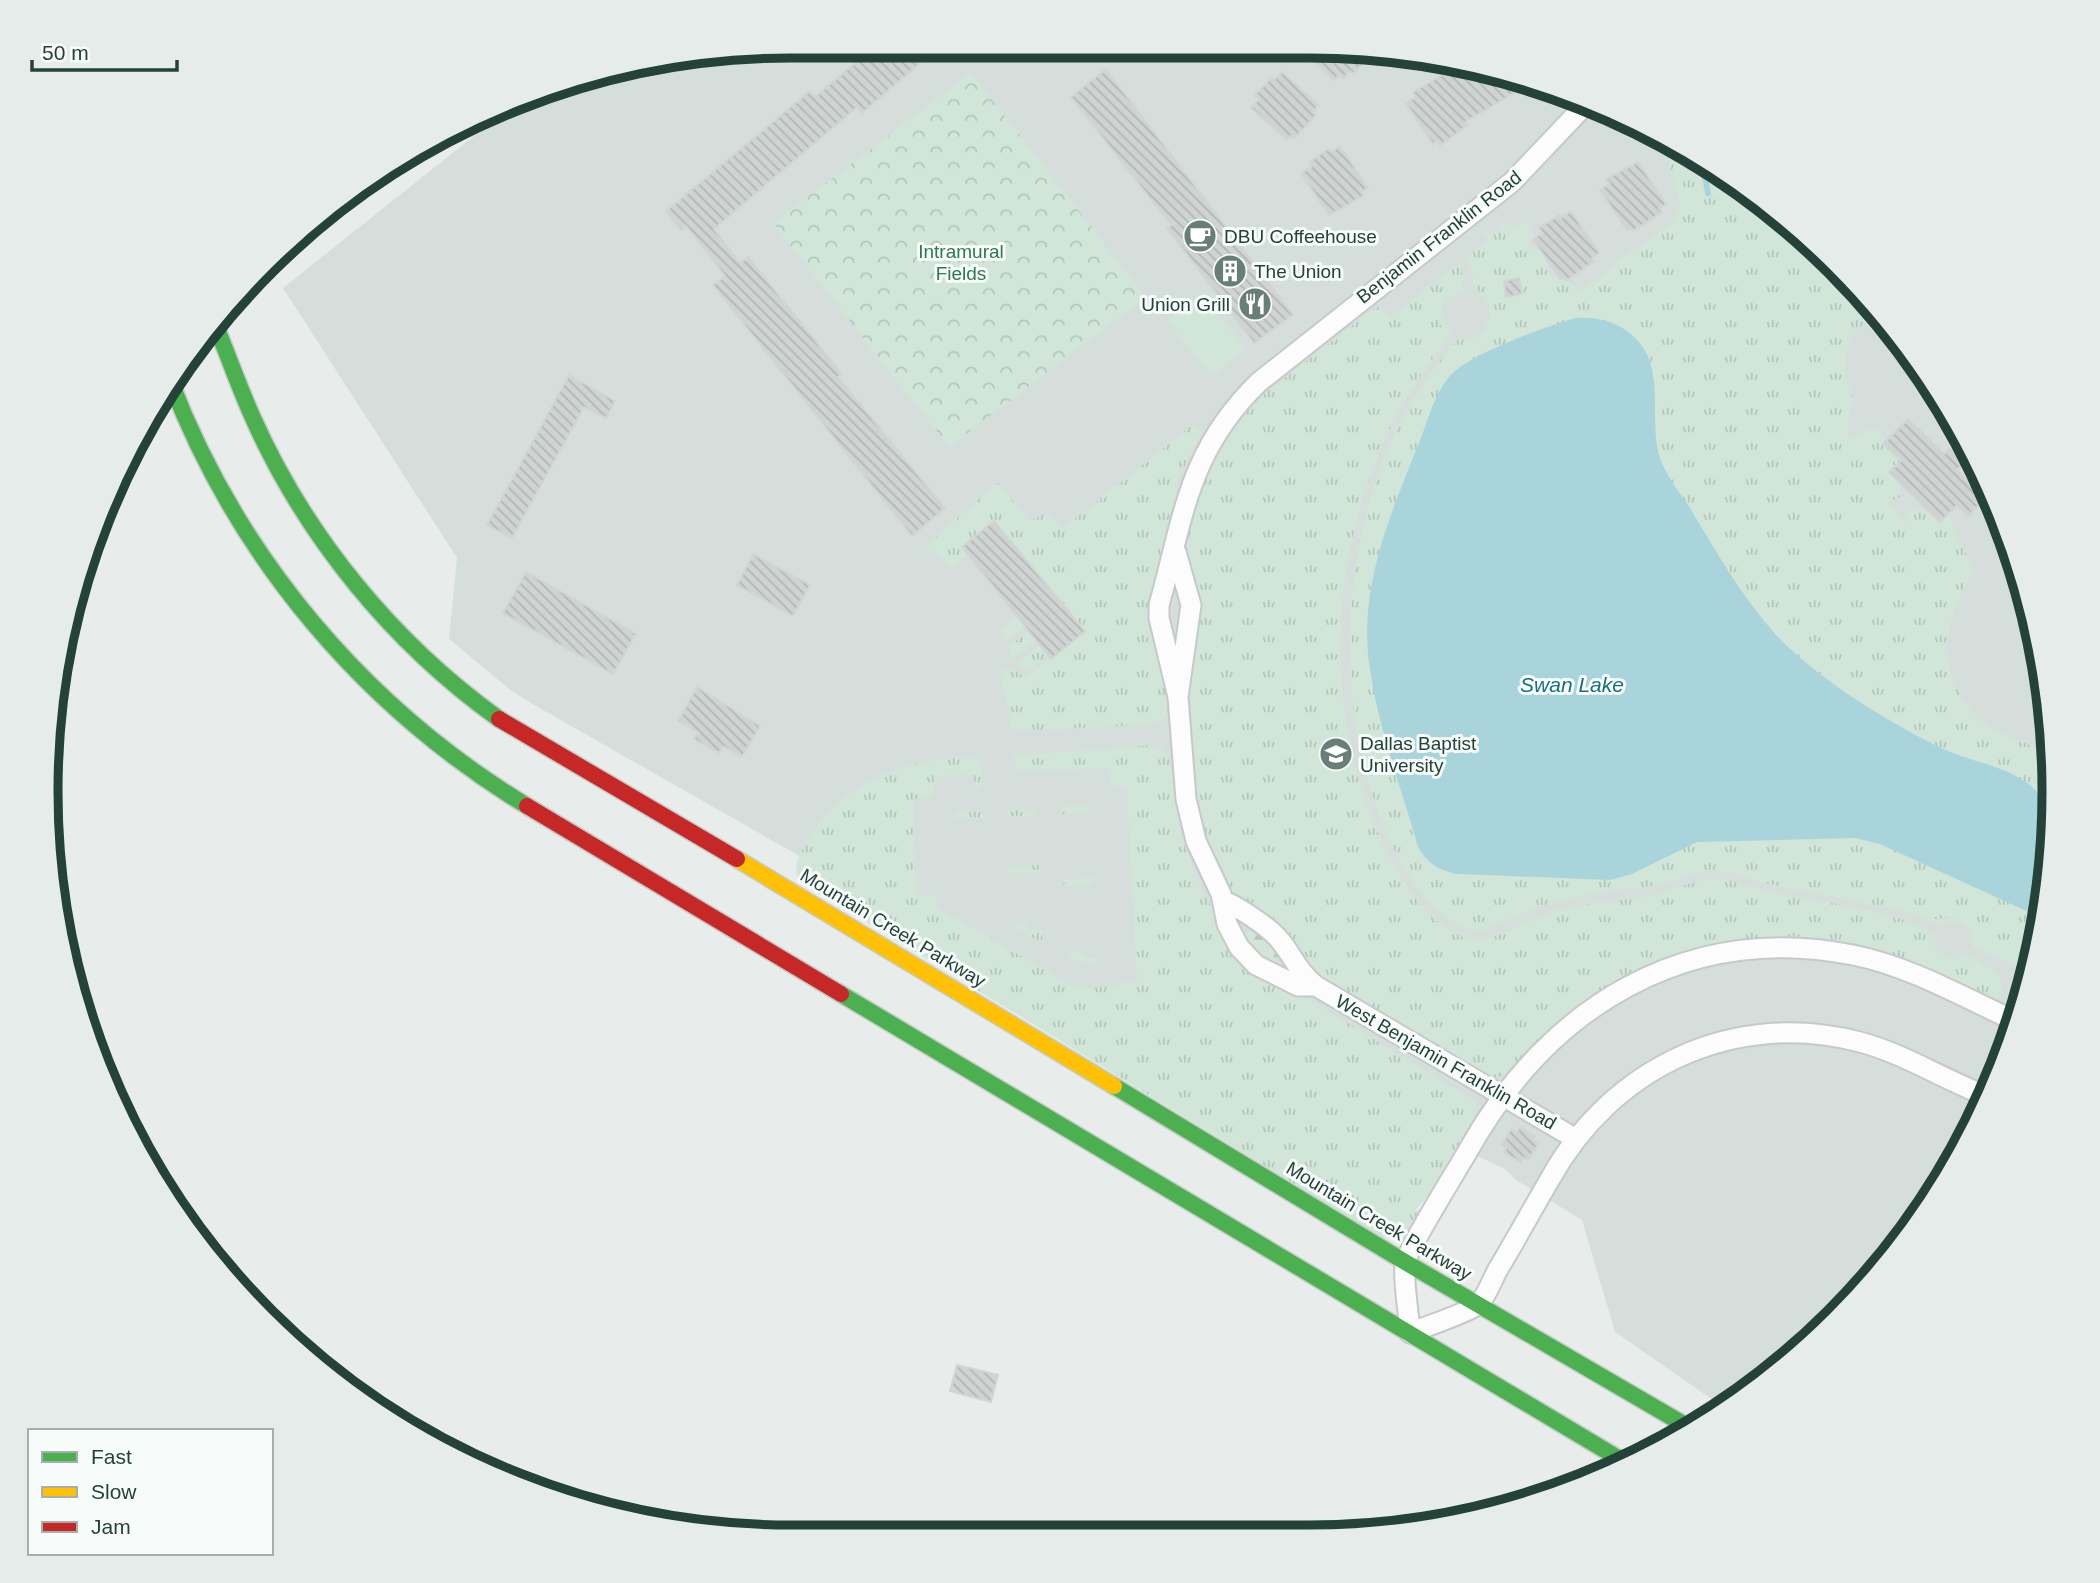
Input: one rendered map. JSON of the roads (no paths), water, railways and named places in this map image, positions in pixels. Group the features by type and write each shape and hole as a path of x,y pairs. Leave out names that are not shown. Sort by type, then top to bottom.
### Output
{"main road":[{"name":"Mountain Creek Parkway","path":"219,333 254,420 305,513 350,580 409,643 463,693 519,733 775,881 1405,1262 1682,1423"},
{"path":"175,393 202,457 274,577 302,614 352,667 474,772 1617,1457"}],"street":[{"name":"Benjamin Franklin Road","path":"1348,309 1512,182 1580,111"},
{"name":"West Benjamin Franklin Road","path":"1316,986 1298,986 1256,965 1239,947 1227,924 1223,901 1211,879 1189,820 1178,697 1158,605 1195,473 1226,417 1259,382 1348,309"},
{"name":"West Benjamin Franklin Road","path":"1175,546 1179,570 1191,605 1178,697"},
{"name":"West Benjamin Franklin Road","path":"1223,901 1236,906 1276,935 1294,965 1316,986 1576,1139"},
{"path":"1977,1092 1860,1042 1812,1034 1754,1036 1709,1045 1668,1061 1621,1093 1576,1139 1478,1304 1410,1333 1405,1262 1502,1097 1548,1043 1608,996 1684,963 1744,951 1800,949 1872,960 1911,974 2006,1017"}],"water":[{"name":"Swan Lake","path":"1575,318 1585,318 1614,324 1631,334 1650,361 1655,388 1657,445 1669,478 1730,574 1776,635 1811,667 1873,711 1937,746 2013,775 2039,794 2042,798 2041,839 2032,913 1880,844 1855,838 1697,842 1632,874 1611,880 1459,874 1435,866 1422,853 1384,732 1373,686 1367,633 1373,577 1398,496 1433,405 1447,379 1478,356"}],"waterway":[{"path":"1705,174 1708,193"}],"place":[{"name":"DBU Coffeehouse","path":"1200,236"},
{"name":"The Union","path":"1230,271"},
{"name":"Union Grill","path":"1255,304"},
{"name":"Dallas Baptist University","path":"1336,754"}],"park label":[{"name":"Intramural Fields","path":"961,262"}]}
